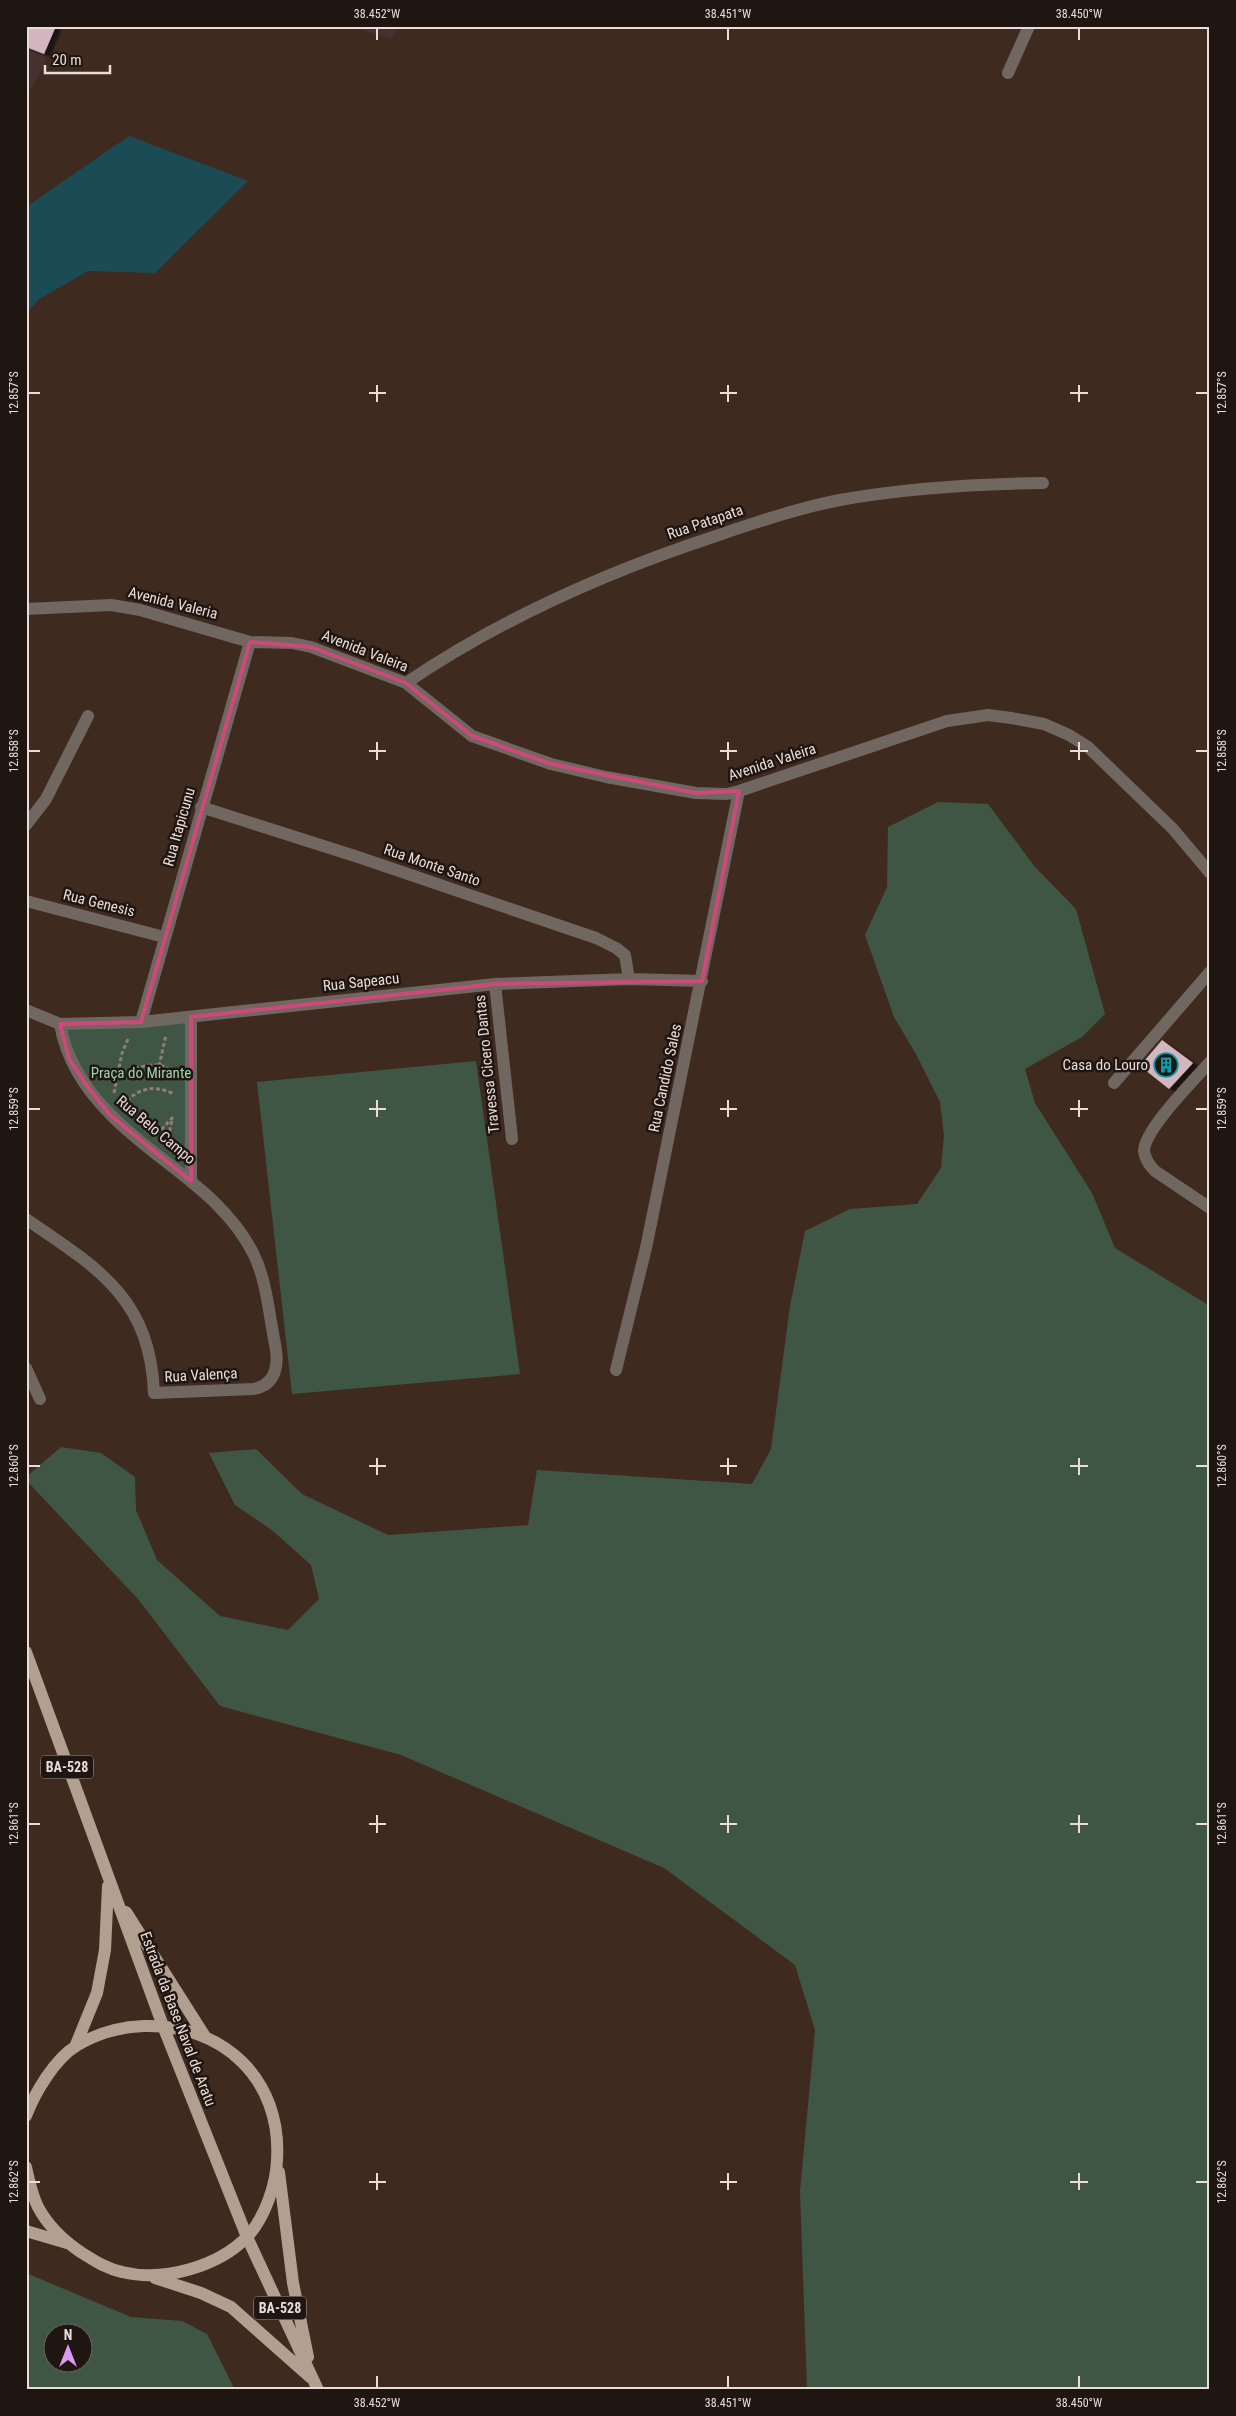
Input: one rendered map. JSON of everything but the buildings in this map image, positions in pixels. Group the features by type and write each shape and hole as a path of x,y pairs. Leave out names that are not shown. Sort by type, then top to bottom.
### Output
{"main road":[{"name":"Estrada da Base Naval de Aratu","path":"26,1652 163,2026 247,2237 315,2384"},
{"path":"109,1882 149,1950 204,2035"},
{"path":"75,2047 97,1993 105,1950 109,1882"},
{"path":"26,2116 49,2073 75,2047 102,2033 124,2027 163,2026 204,2035 228,2048 245,2063 257,2080 275,2120 278,2139 277,2162 293,2284 315,2384"},
{"path":"150,2276 183,2272 217,2258 247,2237 265,2209 277,2162"},
{"path":"26,2168 38,2207 66,2243"},
{"path":"26,2231 66,2243 99,2264 122,2272 150,2276 201,2293 231,2307 315,2384"}],"street":[{"path":"1008,73 1029,26"},
{"name":"Rua Patapata","path":"406,683 452,651 554,599 633,566 766,519 838,501 908,490 968,484 1043,483"},
{"name":"Avenida Valeria","path":"26,609 111,605 140,610 250,642"},
{"name":"Avenida Valeira","path":"250,642 292,643 311,647 406,683 472,736 551,764 606,777 696,793 727,794 739,791 947,721 988,715 1044,724 1069,735 1088,747 1172,829 1210,873"},
{"name":"Rua Itapicunu","path":"138,1022 250,642"},
{"path":"26,826 46,799 88,716"},
{"name":"Rua Candido Sales","path":"616,1370 646,1248 702,981 739,791"},
{"name":"Rua Monte Santo","path":"201,807 358,857 596,938 625,955 629,979"},
{"name":"Rua Genesis","path":"26,901 164,937"},
{"path":"1114,1083 1210,972"},
{"name":"Rua Sapeacu","path":"26,1010 60,1024 138,1022 495,984 629,979 702,981"},
{"name":"Travessa Cicero Dantas","path":"495,984 512,1139"},
{"name":"Rua Belo Campo","path":"191,1017 192,1181"},
{"name":"Rua Belo Campo","path":"60,1024 69,1059 90,1090 112,1116 161,1158 192,1181 232,1221 255,1257 263,1279 276,1349 274,1375 266,1386"},
{"path":"1210,1062 1154,1127 1144,1149 1148,1164 1163,1177 1210,1208"},
{"name":"Rua Valença","path":"26,1219 86,1260 126,1300 138,1322 150,1358 154,1393 254,1389 266,1386"},
{"path":"26,1368 40,1399"}],"path":[{"path":"159,1066 166,1031 164,1019"},
{"path":"112,1116 122,1053 138,1022"},
{"path":"117,1076 142,1067 159,1066 173,1072 174,1079"},
{"path":"174,1102 175,1085"},
{"path":"112,1116 140,1090 151,1087 163,1089 175,1095"},
{"path":"161,1158 170,1137 173,1110"}],"highlighted area":[{"path":"250,642 311,647 406,683 472,736 551,764 696,793 739,791 702,981 495,984 191,1017 191,1181 111,1116 69,1059 60,1024 141,1022"}],"shaded area":[{"path":"26,26 63,26 32,89 26,87"},
{"path":"353,26 397,26 391,40"}],"green space":[{"path":"938,802 988,804 1035,867 1076,909 1105,1014 1082,1037 1025,1069 1035,1103 1092,1193 1115,1248 1210,1306 1210,2390 807,2390 800,2191 815,2030 795,1965 664,1868 401,1755 220,1706 138,1599 26,1480 26,1477 61,1447 101,1453 135,1477 136,1510 157,1560 220,1616 288,1630 319,1599 311,1565 273,1531 235,1505 209,1453 256,1449 302,1494 388,1535 528,1525 537,1470 752,1484 771,1449 790,1306 805,1231 850,1209 917,1204 941,1168 944,1135 940,1102 917,1056 894,1017 865,935 887,887 888,827"},
{"name":"Praça do Mirante","path":"187,1021 187,1173 115,1114 93,1087 73,1056 65,1029"},
{"path":"476,1061 520,1374 292,1394 257,1082"},
{"path":"26,2273 131,2317 182,2321 207,2334 235,2390 26,2390"}],"water":[{"path":"129,136 248,181 155,273 88,271 39,299 26,314 26,207"}],"place":[{"name":"Casa do Louro","path":"1166,1065"}]}
